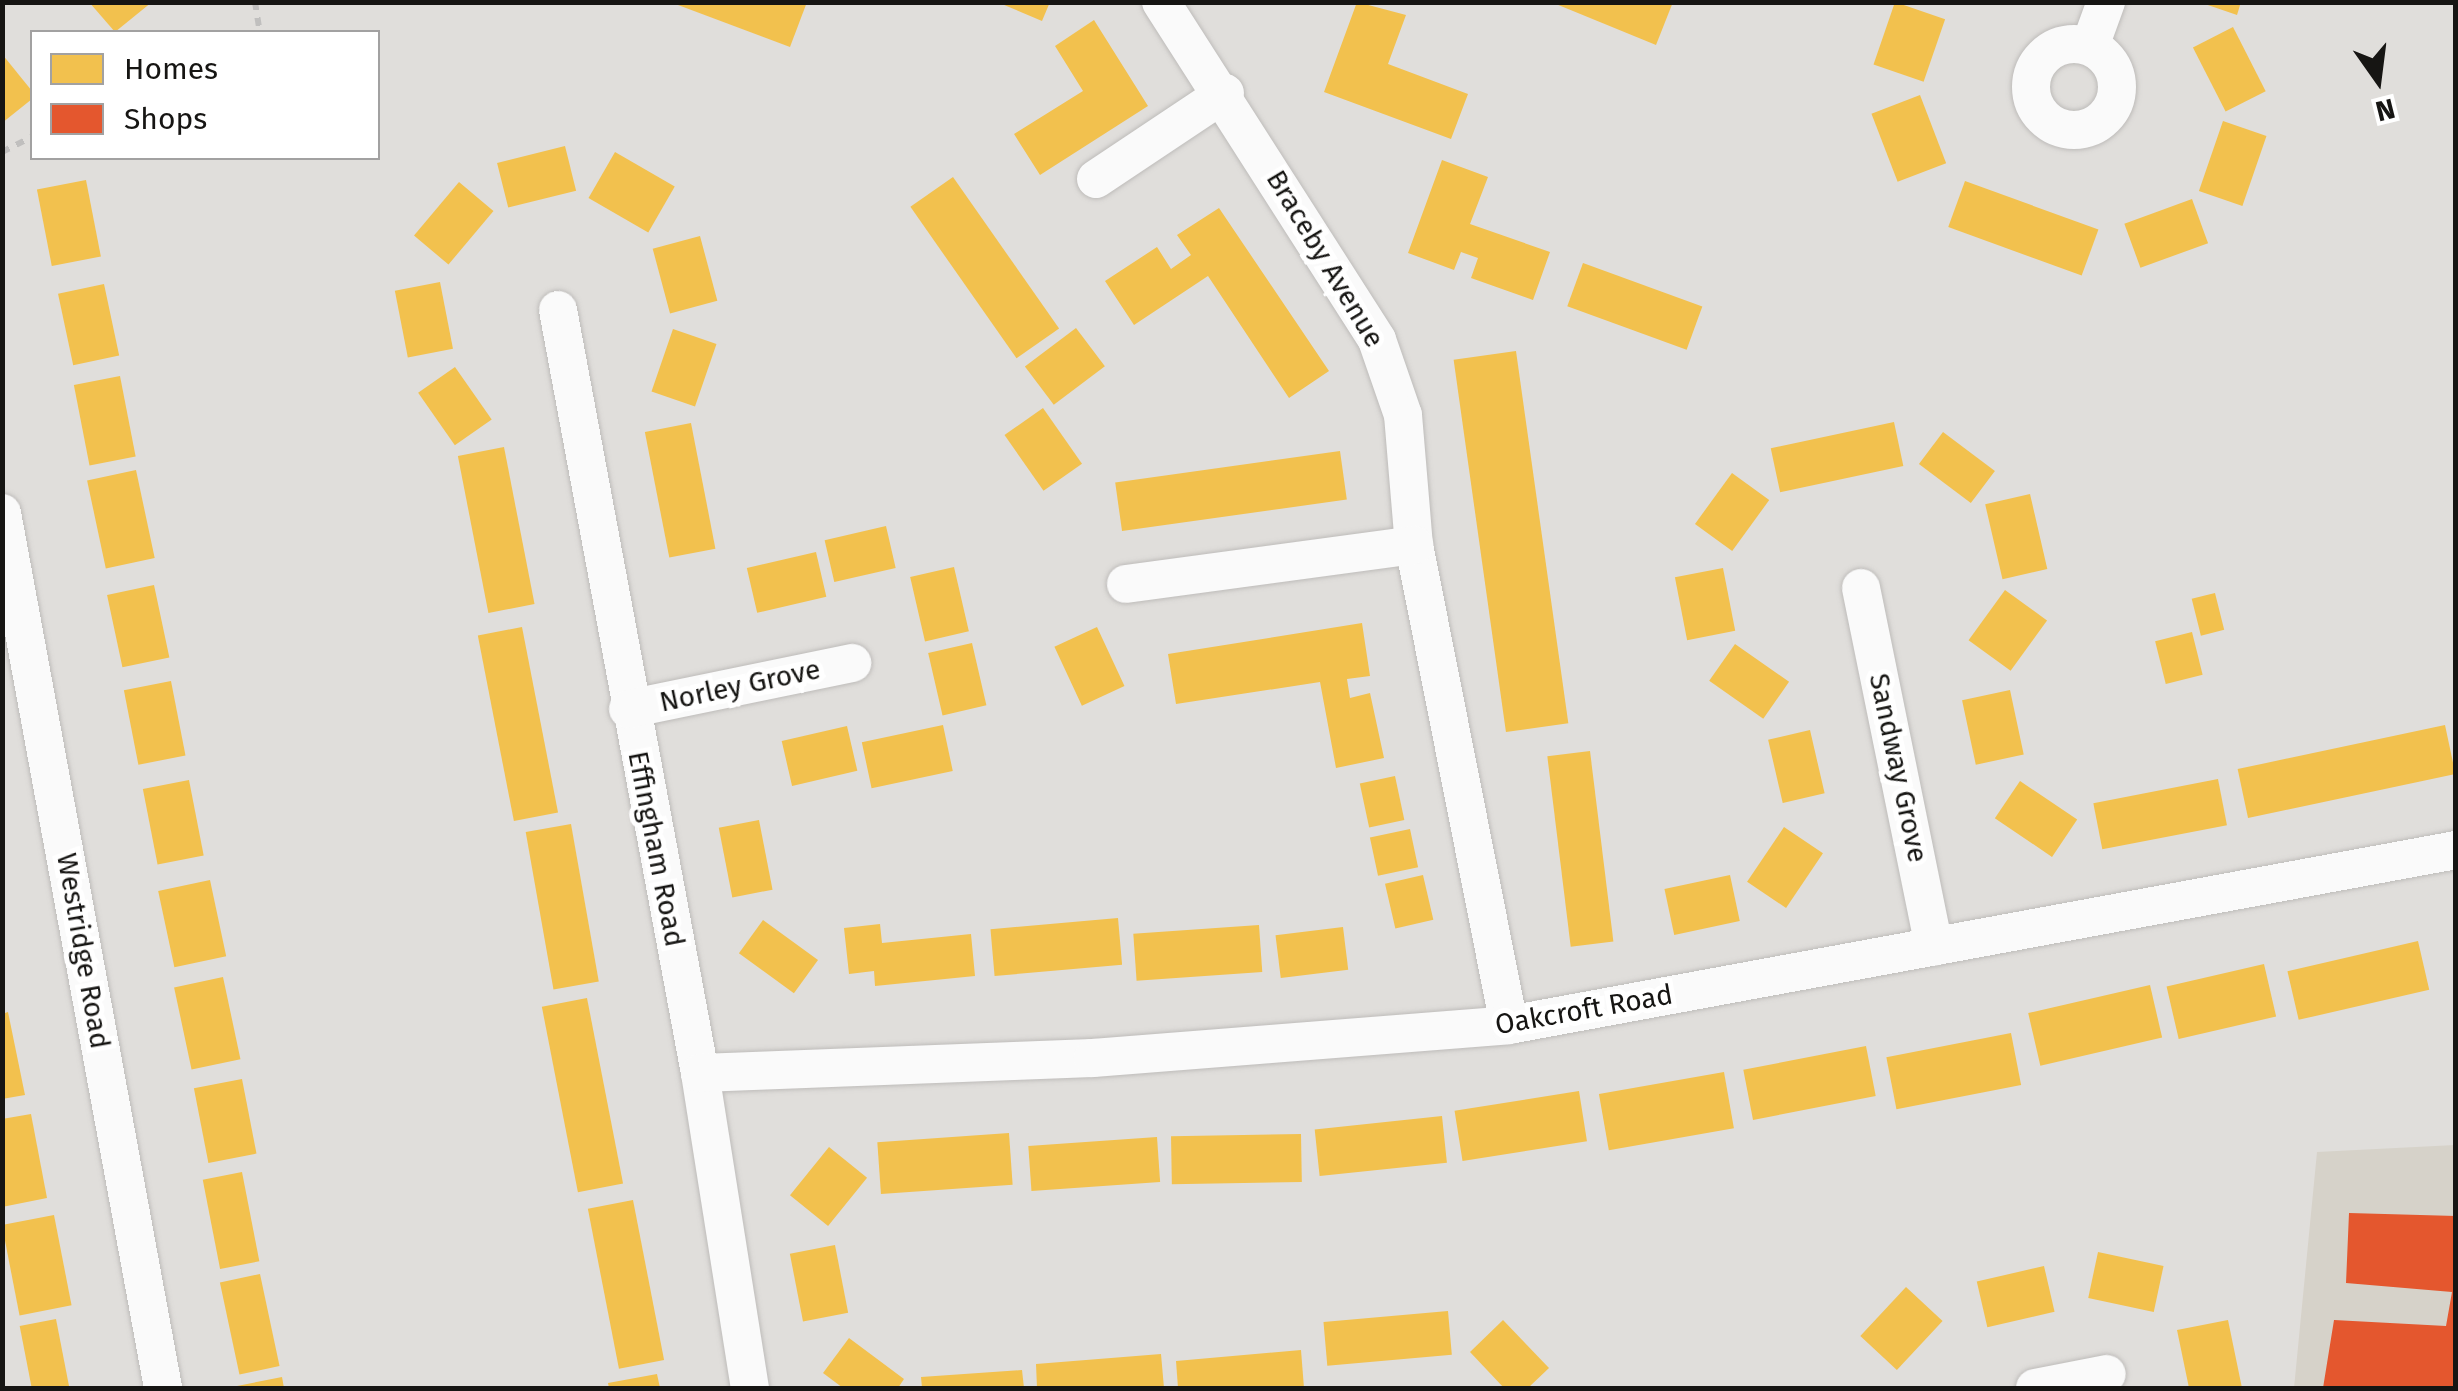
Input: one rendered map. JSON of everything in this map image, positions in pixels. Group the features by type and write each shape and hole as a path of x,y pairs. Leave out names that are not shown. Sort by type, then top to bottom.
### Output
{"street":[{"name":"Braceby Avenue","path":"1161,2 1225,93 1377,340 1403,414 1414,545 1509,1025"},
{"path":"2090,46 2106,2"},
{"path":"1096,179 1225,93"},
{"name":"Effingham Road","path":"558,310 628,709 700,1073 750,1388"},
{"name":"Westridge Road","path":"2,513 163,1388"},
{"path":"1126,584 1414,545"},
{"name":"Sandway Grove","path":"1860,588 1934,948"},
{"name":"Norley Grove","path":"628,709 852,663"},
{"name":"Oakcroft Road","path":"700,1073 1094,1058 1509,1025 2456,850"},
{"path":"2035,1388 2107,1374"}],"path":[{"path":"255,2 260,30"},
{"path":"2,152 30,137"}],"shaded area":[{"path":"2455,1145 2455,1388 2294,1388 2317,1152"}],"building: Homes":[{"path":"89,2 152,2 117,30"},
{"path":"670,2 807,2 790,47"},
{"path":"997,2 1050,2 1042,21"},
{"path":"1357,2 1406,15 1388,64 1468,94 1451,139 1324,92"},
{"path":"1551,2 1673,2 1656,45"},
{"path":"1895,2 1945,19 1924,82 1874,64"},
{"path":"2199,2 2241,2 2237,15"},
{"path":"1094,20 1148,106 1040,175 1014,134 1083,91 1055,46"},
{"path":"2233,27 2266,91 2226,112 2193,47"},
{"path":"2,54 30,89 30,101 2,123"},
{"path":"1920,95 1946,163 1898,182 1871,114"},
{"path":"2223,121 2266,136 2242,206 2199,191"},
{"path":"565,146 576,191 508,208 497,163"},
{"path":"615,152 675,186 648,232 588,198"},
{"path":"1442,160 1488,177 1470,224 1550,252 1533,300 1471,278 1478,258 1461,252 1454,270 1408,253"},
{"path":"953,177 1059,329 1017,358 910,207"},
{"path":"86,180 101,257 52,266 37,190"},
{"path":"1965,181 2098,230 2082,276 1948,227"},
{"path":"459,182 493,211 448,265 414,236"},
{"path":"2192,199 2208,243 2140,268 2124,224"},
{"path":"1219,208 1329,371 1289,398 1208,276 1134,325 1105,281 1157,247 1171,269 1191,255 1177,235"},
{"path":"700,236 717,301 670,313 653,249"},
{"path":"1583,263 1702,306 1687,350 1567,306"},
{"path":"440,282 453,349 408,358 395,291"},
{"path":"104,284 119,355 73,365 58,294"},
{"path":"1076,328 1105,366 1054,405 1025,367"},
{"path":"673,329 716,344 695,406 652,391"},
{"path":"1516,351 1568,723 1506,732 1454,360"},
{"path":"455,367 492,419 455,445 418,393"},
{"path":"120,376 136,456 90,465 74,385"},
{"path":"1043,408 1082,464 1044,491 1004,435"},
{"path":"1894,422 1903,466 1780,492 1771,448"},
{"path":"691,423 715,549 669,558 645,432"},
{"path":"1943,432 1995,471 1971,503 1919,464"},
{"path":"504,447 535,604 488,613 458,456"},
{"path":"1340,451 1347,500 1122,531 1115,483"},
{"path":"136,470 155,558 106,568 87,480"},
{"path":"1732,473 1769,500 1732,551 1695,524"},
{"path":"2030,494 2047,569 2003,579 1985,504"},
{"path":"886,526 896,568 834,582 825,540"},
{"path":"816,552 826,597 757,613 747,568"},
{"path":"954,567 969,631 925,641 910,577"},
{"path":"1723,568 1735,631 1687,640 1675,577"},
{"path":"154,585 169,657 122,667 107,595"},
{"path":"2005,590 2047,621 2011,671 1969,640"},
{"path":"2215,593 2224,630 2201,636 2192,599"},
{"path":"1362,623 1370,676 1347,679 1350,698 1370,693 1384,758 1336,768 1320,682 1176,704 1168,654"},
{"path":"522,627 558,813 514,821 478,636"},
{"path":"1097,627 1124,686 1082,706 1054,647"},
{"path":"2192,632 2203,675 2166,684 2155,641"},
{"path":"972,643 986,705 943,715 928,653"},
{"path":"1735,644 1789,682 1763,719 1709,681"},
{"path":"171,681 186,756 138,765 124,690"},
{"path":"2010,690 2024,755 1976,765 1962,700"},
{"path":"943,725 953,771 872,788 862,742"},
{"path":"2445,725 2455,774 2248,818 2238,769"},
{"path":"847,726 857,771 792,786 782,741"},
{"path":"1810,730 1825,793 1783,803 1768,740"},
{"path":"1590,751 1613,942 1571,947 1547,756"},
{"path":"1395,776 1404,820 1369,828 1360,783"},
{"path":"2218,779 2227,825 2102,849 2093,803"},
{"path":"189,780 204,856 158,865 143,789"},
{"path":"2020,781 2077,820 2052,857 1995,818"},
{"path":"759,820 773,890 732,898 719,828"},
{"path":"571,824 599,982 553,990 526,832"},
{"path":"1784,827 1823,853 1786,908 1747,882"},
{"path":"1410,829 1418,867 1378,876 1370,838"},
{"path":"1423,875 1433,920 1395,929 1385,884"},
{"path":"1730,875 1740,921 1674,935 1664,889"},
{"path":"210,880 226,956 174,967 158,891"},
{"path":"1118,918 1122,965 995,976 990,929"},
{"path":"763,920 818,960 794,993 739,953"},
{"path":"880,924 882,943 971,934 975,976 875,986 874,971 849,974 844,928"},
{"path":"1259,925 1262,972 1137,981 1133,934"},
{"path":"1343,927 1348,970 1281,978 1276,935"},
{"path":"2418,941 2429,990 2299,1020 2287,971"},
{"path":"2264,964 2276,1017 2179,1039 2167,986"},
{"path":"223,977 240,1059 192,1070 174,987"},
{"path":"2150,985 2162,1038 2040,1066 2028,1013"},
{"path":"587,998 623,1184 578,1192 542,1007"},
{"path":"8,1012 25,1095 2,1099 2,1014"},
{"path":"2011,1033 2021,1085 1896,1109 1886,1057"},
{"path":"1866,1046 1876,1096 1753,1120 1743,1070"},
{"path":"1724,1072 1734,1128 1609,1150 1599,1094"},
{"path":"242,1079 257,1154 208,1163 194,1088"},
{"path":"1579,1091 1587,1141 1463,1161 1455,1111"},
{"path":"31,1114 47,1198 2,1207 2,1119"},
{"path":"1442,1116 1447,1163 1320,1176 1315,1129"},
{"path":"1009,1133 1013,1185 881,1194 877,1142"},
{"path":"1301,1134 1302,1182 1172,1184 1171,1136"},
{"path":"1157,1137 1160,1182 1031,1191 1028,1146"},
{"path":"829,1147 867,1178 828,1226 790,1195"},
{"path":"242,1172 259,1261 220,1269 203,1180"},
{"path":"633,1200 664,1360 619,1369 588,1209"},
{"path":"54,1215 72,1305 20,1315 2,1225"},
{"path":"835,1245 848,1313 803,1322 790,1254"},
{"path":"2098,1252 2164,1266 2154,1312 2088,1298"},
{"path":"2044,1266 2055,1312 1987,1327 1977,1282"},
{"path":"260,1274 280,1366 239,1374 220,1283"},
{"path":"1906,1287 1943,1321 1897,1370 1860,1336"},
{"path":"1448,1311 1452,1355 1327,1366 1323,1322"},
{"path":"56,1319 69,1388 32,1388 20,1326"},
{"path":"1503,1320 1549,1368 1528,1388 1504,1388 1470,1352"},
{"path":"2228,1320 2242,1388 2189,1388 2177,1330"},
{"path":"849,1338 904,1379 898,1388 843,1388 823,1373"},
{"path":"1301,1350 1304,1388 1178,1388 1176,1361"},
{"path":"1161,1354 1164,1388 1037,1388 1036,1364"},
{"path":"1022,1370 1024,1388 922,1388 921,1377"},
{"path":"657,1374 660,1388 609,1388 608,1383"},
{"path":"282,1377 284,1388 232,1388 232,1387"}],"building: Shops":[{"path":"2349,1213 2456,1216 2456,1388 2323,1388 2334,1320 2446,1326 2452,1292 2346,1283"}]}
